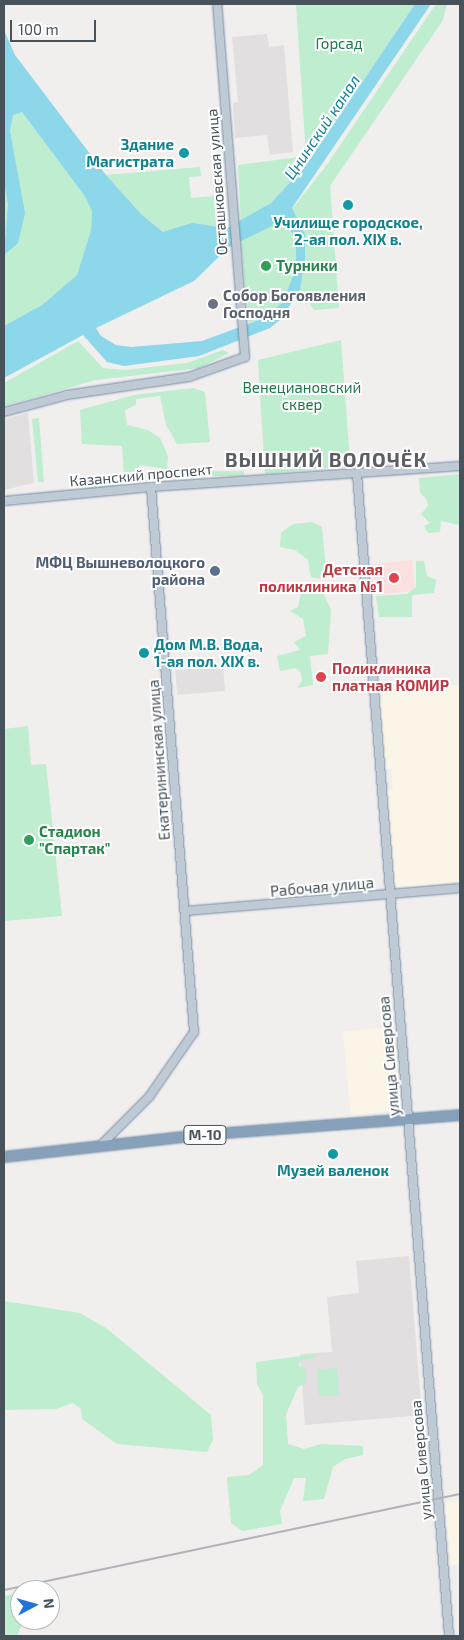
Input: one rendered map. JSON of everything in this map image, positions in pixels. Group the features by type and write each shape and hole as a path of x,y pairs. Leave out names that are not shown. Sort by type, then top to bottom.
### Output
{"highway":[{"name":"М-10","path":"4,1157 101,1145 460,1115"}],"street":[{"name":"Осташковская улица","path":"4,412 66,395 197,375 245,357 217,4"},
{"name":"Казанский проспект","path":"4,501 151,487 460,466"},
{"name":"улица Сиверсова","path":"356,474 449,1636"},
{"name":"Екатерининская улица","path":"101,1145 149,1098 194,1032 186,911 151,487"},
{"name":"Рабочая улица","path":"186,911 460,888"}],"shaded area":[{"path":"267,34 269,47 284,45 293,152 270,155 267,135 235,138 233,103 238,102 232,37"},
{"path":"28,413 34,483 4,490 4,419"},
{"name":"Детская поликлиника №1","path":"412,560 415,591 375,595 372,564"},
{"path":"223,666 225,691 177,695 175,670"},
{"path":"460,685 460,882 394,889 387,791 393,790 391,769 384,767 378,691"},
{"path":"391,1027 398,1111 351,1115 343,1031"},
{"path":"409,1256 422,1415 305,1425 300,1354 332,1352 327,1297 359,1293 356,1261"},
{"path":"460,1500 460,1564 451,1565 445,1503"}],"green space":[{"name":"Горсад","path":"296,4 415,4 307,164 271,203 241,224 238,165 306,156"},
{"path":"436,4 447,4 443,20 330,186 339,308 314,310 300,290 305,234 292,209 326,166"},
{"path":"4,95 22,112 84,195 92,211 91,230 77,275 42,305 4,326"},
{"path":"200,167 201,176 189,177 191,198 214,196 212,170 222,170 227,228 163,232 142,215 106,175"},
{"path":"286,219 298,253 293,282 283,302 264,318 249,323 241,240"},
{"name":"Венециановский сквер","path":"341,340 350,460 341,467 265,474 258,360"},
{"path":"78,341 103,368 125,370 187,363 223,350 229,353 199,368 96,380 4,406 4,383"},
{"path":"193,388 205,392 210,442 177,444 166,425 160,396 136,399 136,405 125,410 127,425 148,430 160,438 168,456 167,469 140,465 134,472 124,472 122,446 82,444 80,410 134,395"},
{"path":"39,418 44,482 38,482 32,419"},
{"path":"183,471 244,471 244,476 183,476"},
{"path":"460,474 460,525 441,521 440,532 428,533 424,526 430,523 421,514 428,506 427,500 420,492 419,478"},
{"path":"119,482 120,487 55,500 54,495"},
{"path":"312,522 322,527 327,580 311,577 308,560 295,550 280,547 281,533 293,524"},
{"path":"416,561 424,561 427,576 436,580 434,593 412,595 412,617 379,617 376,596 407,594 416,587"},
{"path":"314,585 320,586 331,610 328,654 310,656 313,685 297,688 302,681 301,673 296,668 280,671 277,656 300,650 294,642 306,636 303,619 290,611 298,607 301,593"},
{"name":"Стадион \"Спартак\"","path":"28,726 31,765 46,764 62,916 4,921 4,729"},
{"path":"4,1301 80,1313 106,1328 211,1415 213,1440 207,1452 117,1444 82,1419 81,1409 73,1403 56,1409 4,1410"},
{"path":"316,1354 315,1358 302,1360 298,1365 306,1369 306,1383 298,1387 286,1414 288,1444 304,1449 321,1444 363,1446 363,1455 345,1459 333,1467 324,1499 303,1501 306,1478 294,1478 280,1511 282,1524 242,1531 231,1523 227,1477 249,1475 263,1465 263,1395 257,1384 256,1362"},
{"path":"337,1368 339,1395 319,1396 317,1369"},
{"path":"10,1595 10,1630 20,1630 17,1636 4,1636 4,1596"}],"water":[{"path":"415,4 431,4 292,208 305,234 305,259 300,290 281,319 270,328 199,356 124,366 107,362 83,335 4,378 4,326 42,305 77,275 91,230 92,211 84,195 22,112 13,115 10,131 25,213 18,243 4,255 8,204 4,183 4,30 15,55 106,175 142,215 163,232 192,223 227,228 271,203 307,164","holes":["286,219 296,244 296,268 283,302 264,318 202,341 131,347 116,345 101,336 96,328 194,281 229,247"]}],"railway":[{"path":"4,1590 460,1494"}],"place":[{"name":"Здание Магистрата","path":"184,153"},
{"name":"Училище городское, 2-ая пол. XIX в.","path":"348,205"},
{"name":"Турники","path":"266,266"},
{"name":"Собор Богоявления Господня","path":"213,304"},
{"name":"МФЦ Вышневолоцкого района","path":"215,571"},
{"name":"Детская поликлиника №1","path":"394,578"},
{"name":"Дом М.В. Вода, 1-ая пол. XIX в.","path":"144,653"},
{"name":"Поликлиника платная КОМИР","path":"321,677"},
{"name":"Стадион \"Спартак\"","path":"29,840"},
{"name":"Музей валенок","path":"333,1154"}],"district":[{"name":"ВЫШНИЙ ВОЛОЧЁК","path":"326,459"}],"water label":[{"name":"Цнинский канал","path":"322,127"}]}
